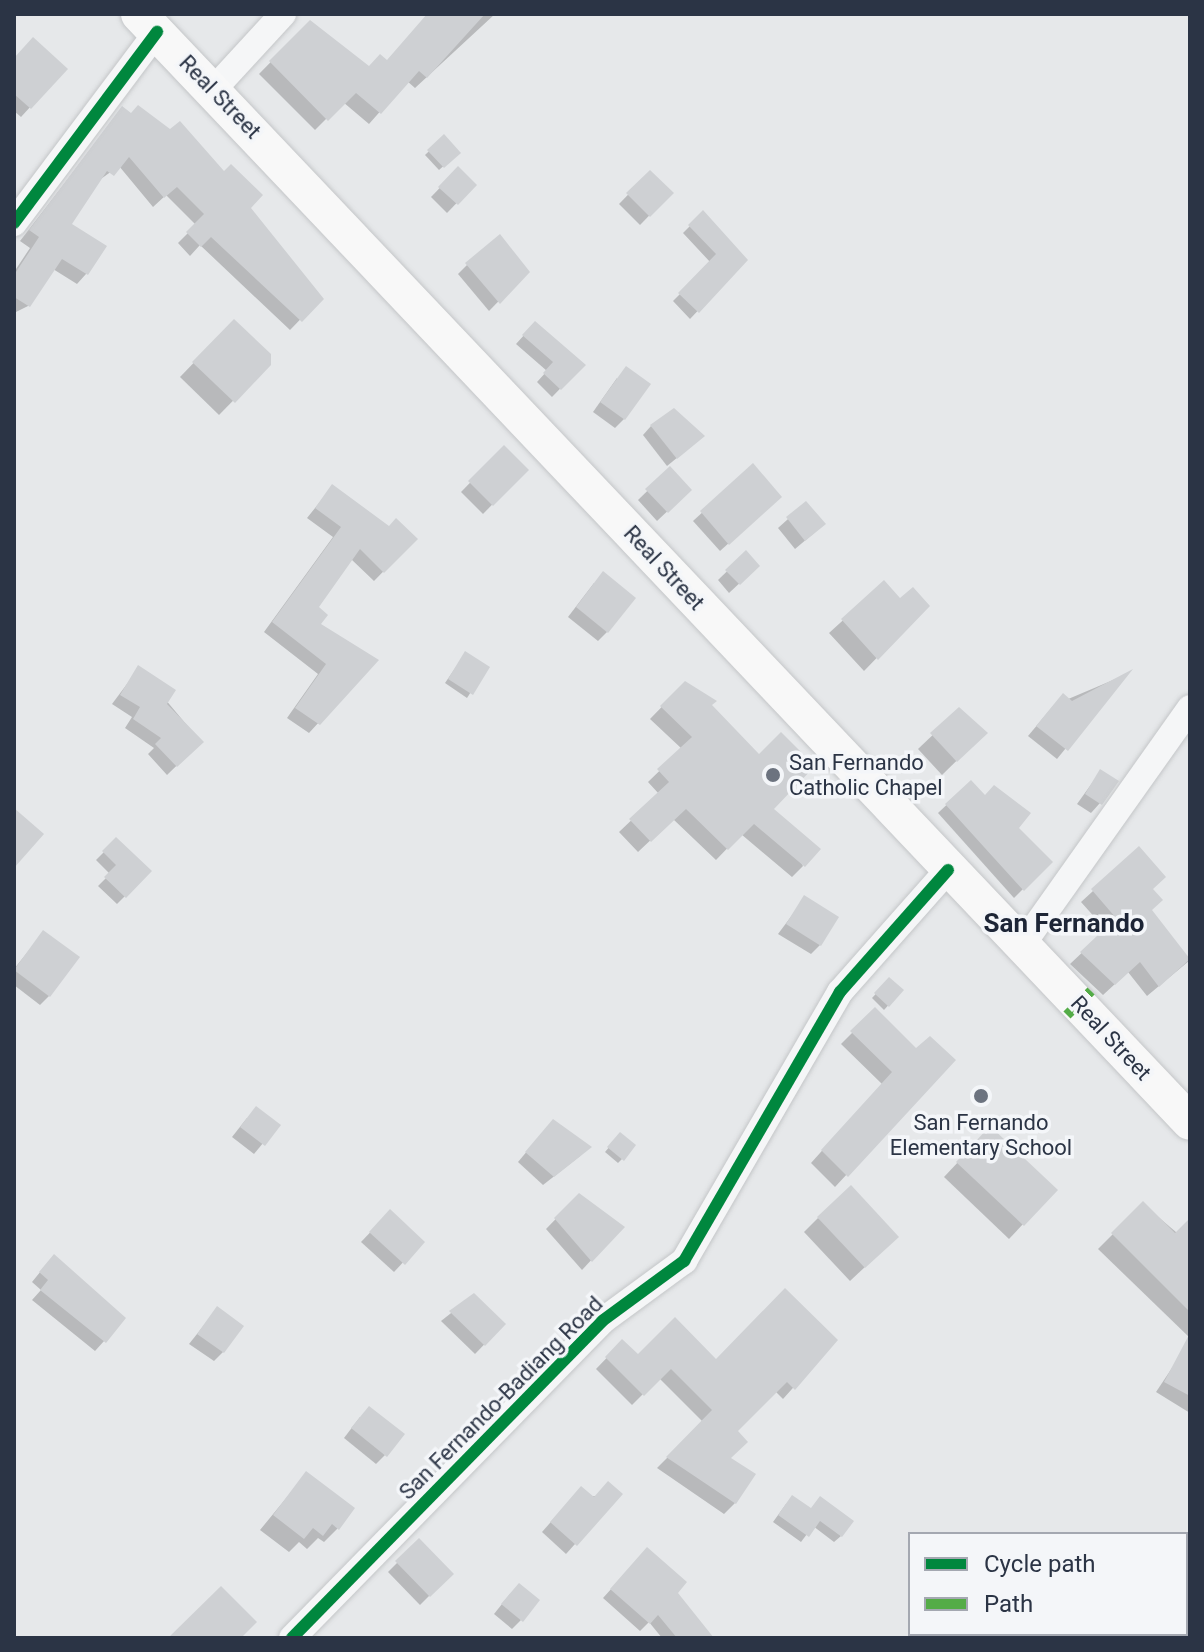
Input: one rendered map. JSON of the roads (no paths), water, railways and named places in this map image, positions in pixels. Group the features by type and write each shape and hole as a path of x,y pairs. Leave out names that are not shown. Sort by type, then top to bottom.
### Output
{"main road":[{"name":"Real Street","path":"148,23 214,89 948,870 1023,944 1190,1122"}],"street":[{"path":"214,89 283,14"},
{"path":"14,223 148,23"},
{"path":"1023,944 1190,708"},
{"name":"San Fernando-Badiang Road","path":"292,1638 602,1321 684,1261 840,992 948,870"}],"place":[{"name":"San Fernando Catholic Chapel","path":"773,775"},
{"name":"San Fernando Elementary School","path":"981,1096"}],"district":[{"name":"San Fernando","path":"1064,924"}]}
